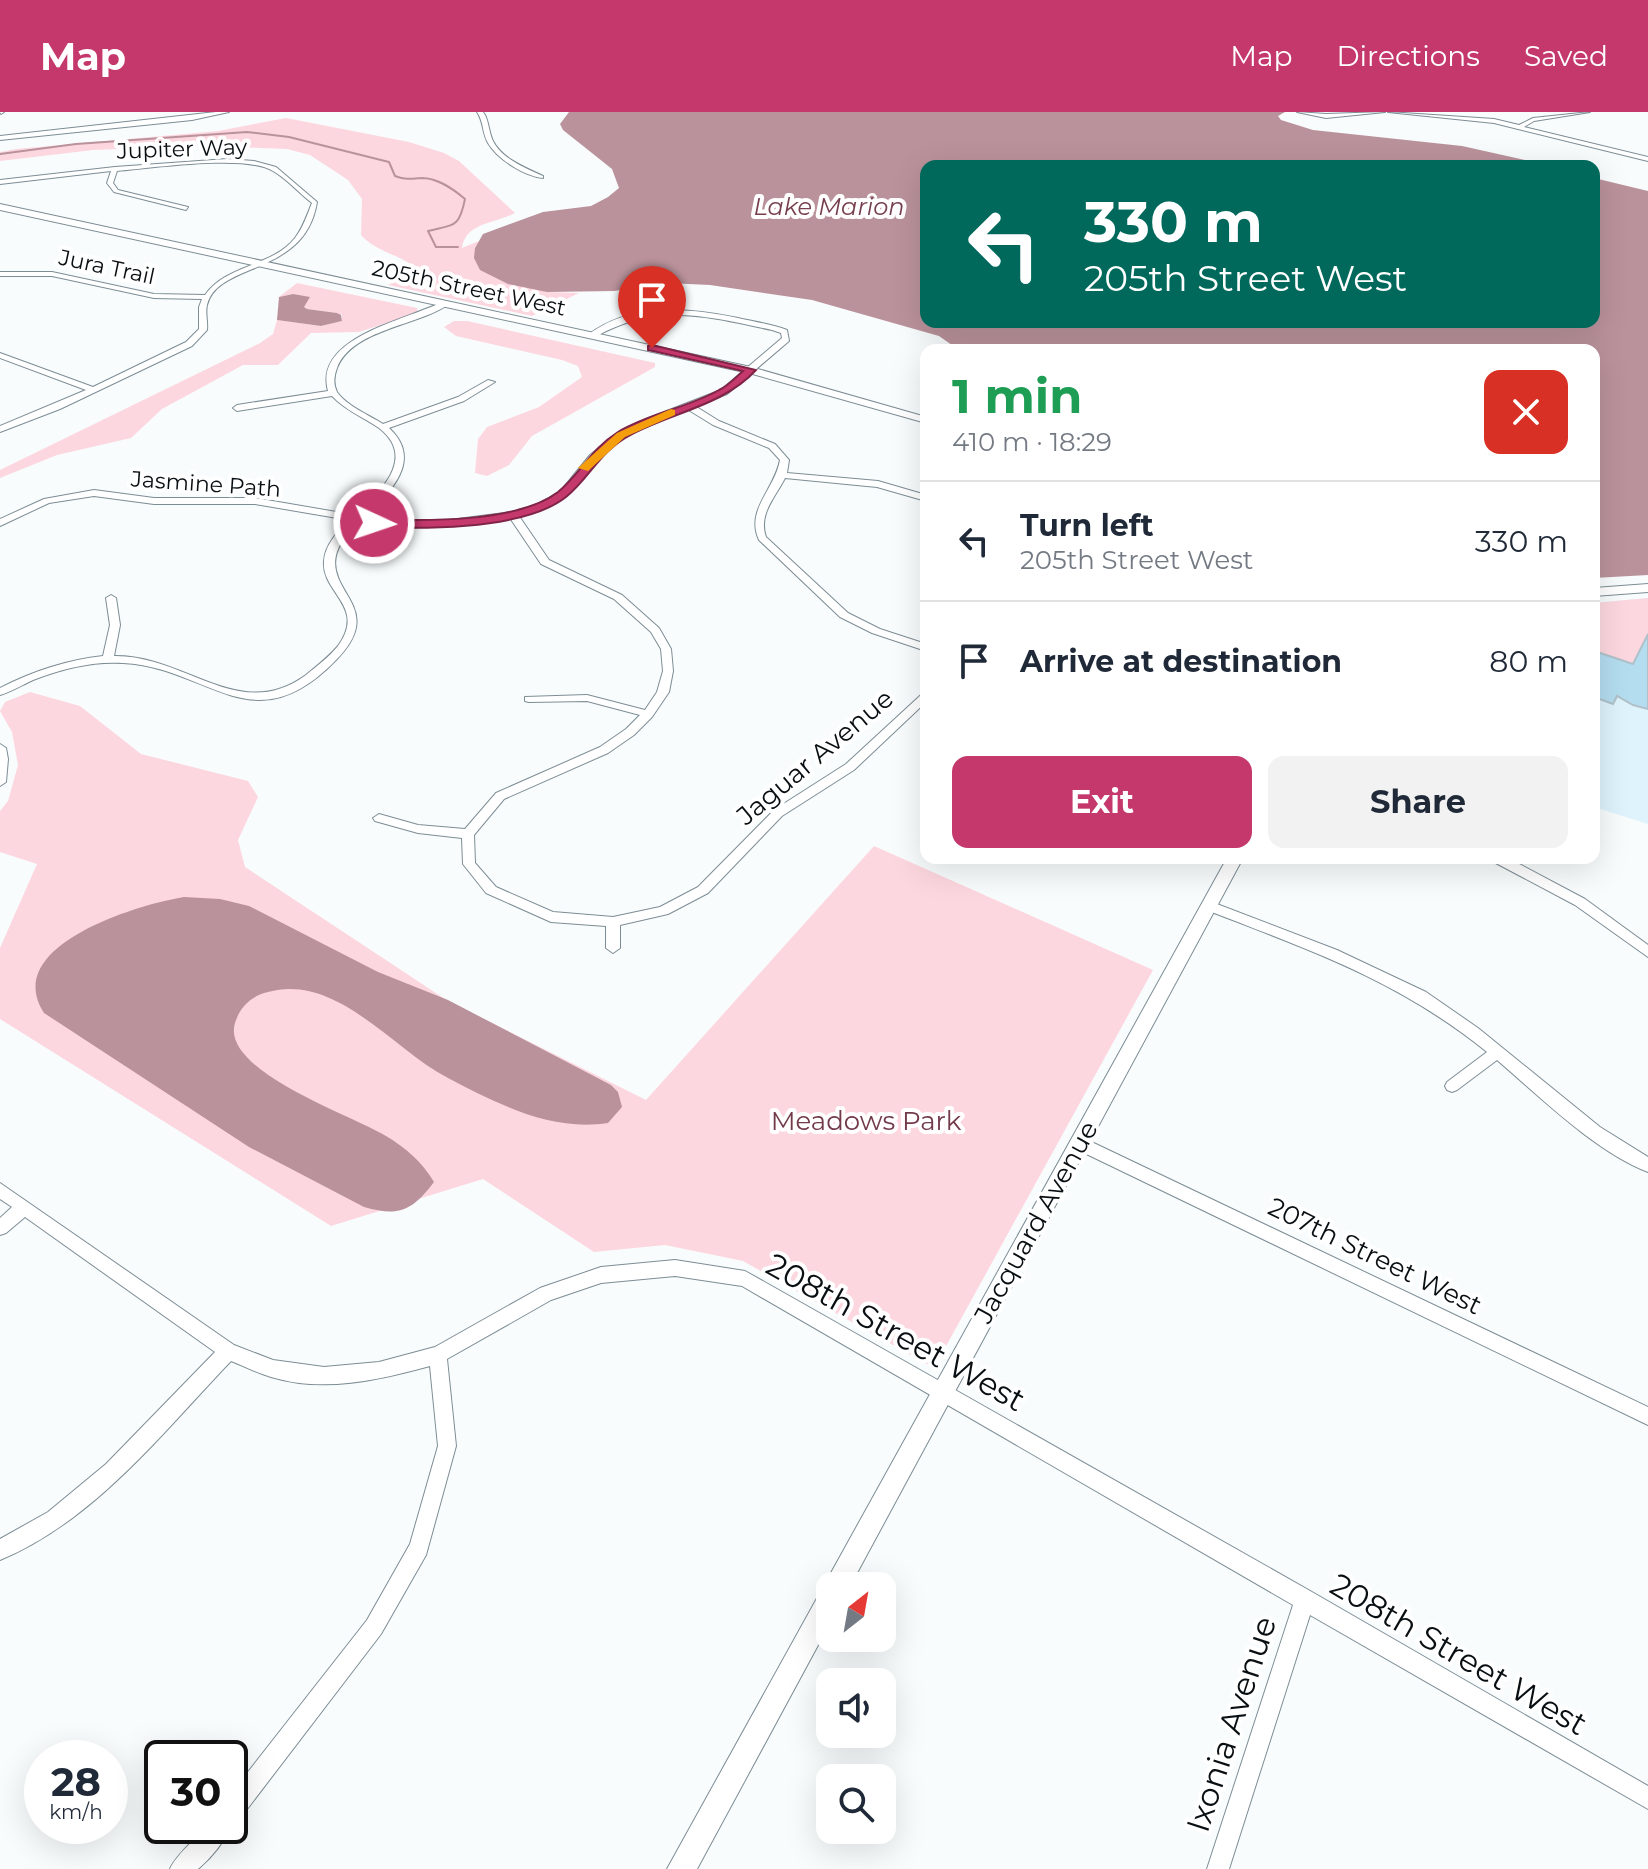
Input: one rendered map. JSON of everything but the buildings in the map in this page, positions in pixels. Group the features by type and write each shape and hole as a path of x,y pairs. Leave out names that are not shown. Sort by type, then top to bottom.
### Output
{"street":[{"path":"146,122 147,112"},
{"path":"0,138 226,112"},
{"path":"480,112 485,118 493,147 522,168 541,177"},
{"path":"1300,112 1326,116 1382,112"},
{"path":"1391,112 1456,116 1521,126 1647,157"},
{"path":"1521,126 1533,120 1587,112"},
{"name":"Jupiter Way","path":"0,182 227,161 274,168 315,203 299,239 258,263"},
{"path":"115,169 110,183 116,191 186,208"},
{"name":"205th Street West","path":"0,207 751,370 920,418"},
{"path":"0,429 176,352 198,337 205,323 202,307 206,297 224,282 258,263"},
{"name":"Jura Trail","path":"0,274 52,274 154,296 206,297"},
{"path":"0,692 45,672 108,660 155,663 248,699 265,698 291,690 333,658 349,635 351,609 331,581 328,569 334,545 390,486 401,466 399,444 383,427 348,408 333,393 331,372 335,362 350,346 369,334 421,318 445,304"},
{"name":"Jasmine Path","path":"0,523 47,501 94,493 154,501 255,501 355,521 434,525 513,515 541,506 563,494 593,457 621,435 724,392 786,339 784,332 691,312 662,311 622,318 592,335"},
{"path":"0,355 94,390"},
{"path":"383,427 461,399 491,382"},
{"path":"237,408 333,393"},
{"path":"688,406 716,423 772,446 785,460 784,475 757,517 756,528 762,538 796,568 823,599 844,615 876,631 920,646"},
{"path":"784,475 878,484 920,496"},
{"path":"379,818 418,829 468,834 500,796 604,750 630,732 648,714 663,692 668,671 666,649 655,630 618,597 545,562 513,515"},
{"path":"1600,592 1648,588"},
{"path":"108,660 115,625 111,598"},
{"path":"529,699 587,698 648,714"},
{"name":"Jaguar Avenue","path":"468,834 469,864 491,890 551,917 613,922 663,911 703,890 778,813 850,767 920,702"},
{"path":"0,748 0,782"},
{"name":"Jacquard Avenue","path":"844,1572 1232,864"},
{"path":"1508,864 1580,902 1648,952"},
{"path":"1209,906 1390,979 1447,1013 1570,1114 1648,1165"},
{"path":"613,922 613,948"},
{"path":"1452,1086 1498,1052"},
{"name":"207th Street West","path":"1079,1143 1648,1416"},
{"name":"208th Street West","path":"0,1190 228,1351 273,1369 324,1376 379,1371 438,1355 546,1294 601,1275 675,1268 745,1279 1648,1798"},
{"path":"0,1228 24,1207"},
{"path":"0,1550 55,1519 113,1471 228,1351"},
{"path":"248,1790 374,1627 419,1548 447,1446 438,1355"},
{"name":"Ixonia Avenue","path":"1218,1869 1305,1599"},
{"path":"681,1869 816,1623"},
{"path":"181,1869 204,1844"}],"shaded area":[{"path":"1648,598 1648,824 1600,809 1600,602"}],"green space":[{"path":"286,118 409,142 459,161 515,213 475,228 464,239 462,248 479,241 475,248 547,292 579,293 532,316 388,285 418,270 374,246 361,235 362,199 348,180 310,155 287,149 205,146 93,150 0,161 0,152 16,149 218,131"},
{"path":"297,283 417,308 418,313 359,332 311,333 278,365 243,365 162,409 131,438 57,455 0,478 0,470 260,343 273,334 277,320 321,326 342,321 342,315 337,313 307,309 304,307 306,301 293,294 279,297"},
{"path":"454,321 467,321 655,363 655,367 532,436 509,465 487,476 475,473 478,439 487,427 539,407 582,377 578,366 562,360 456,336 444,327"},
{"path":"1648,598 1648,650 1641,648 1632,664 1600,652 1600,602"},
{"name":"Meadows Park","path":"30,692 80,706 141,754 248,781 258,797 238,840 245,867 448,1001 646,1100 874,846 1153,970 934,1368 743,1261 665,1245 594,1252 483,1179 331,1226 0,1019 0,948 37,864 0,852 0,811 8,801 18,765 12,732 0,711 5,702"}],"water":[{"name":"Lake Marion","path":"569,112 1285,112 1278,116 1281,120 1313,130 1462,146 1525,160 920,160 920,328 1600,328 1600,179 1648,191 1648,575 1600,578 1600,344 950,344 939,336 812,300 710,285 667,283 614,291 547,292 508,284 480,270 474,258 475,248 483,234 543,212 591,206 619,188 612,169 563,130 560,124"},
{"path":"293,294 310,297 304,307 307,309 337,313 342,321 321,326 277,320 279,297"},
{"path":"184,897 220,899 249,906 378,972 448,1000 611,1085 618,1092 622,1107 608,1123 587,1125 525,1114 448,1078 341,1003 318,993 293,989 256,996 243,1007 235,1023 236,1041 248,1058 293,1090 393,1141 419,1162 434,1182 419,1200 404,1209 387,1211 364,1207 249,1147 44,1013 36,989 41,967 57,948 109,919"}],"waterway":[{"path":"0,154 76,144 247,132 289,137 389,162 395,176 428,178 450,188 465,199 458,220 428,231 436,247 458,247"}],"slow traffic":[{"path":"584,468 621,435 671,412"}],"route":[{"path":"374,523 434,525 477,521 541,506 563,494 593,457 621,435 649,421 712,398 751,370 652,348"}]}
